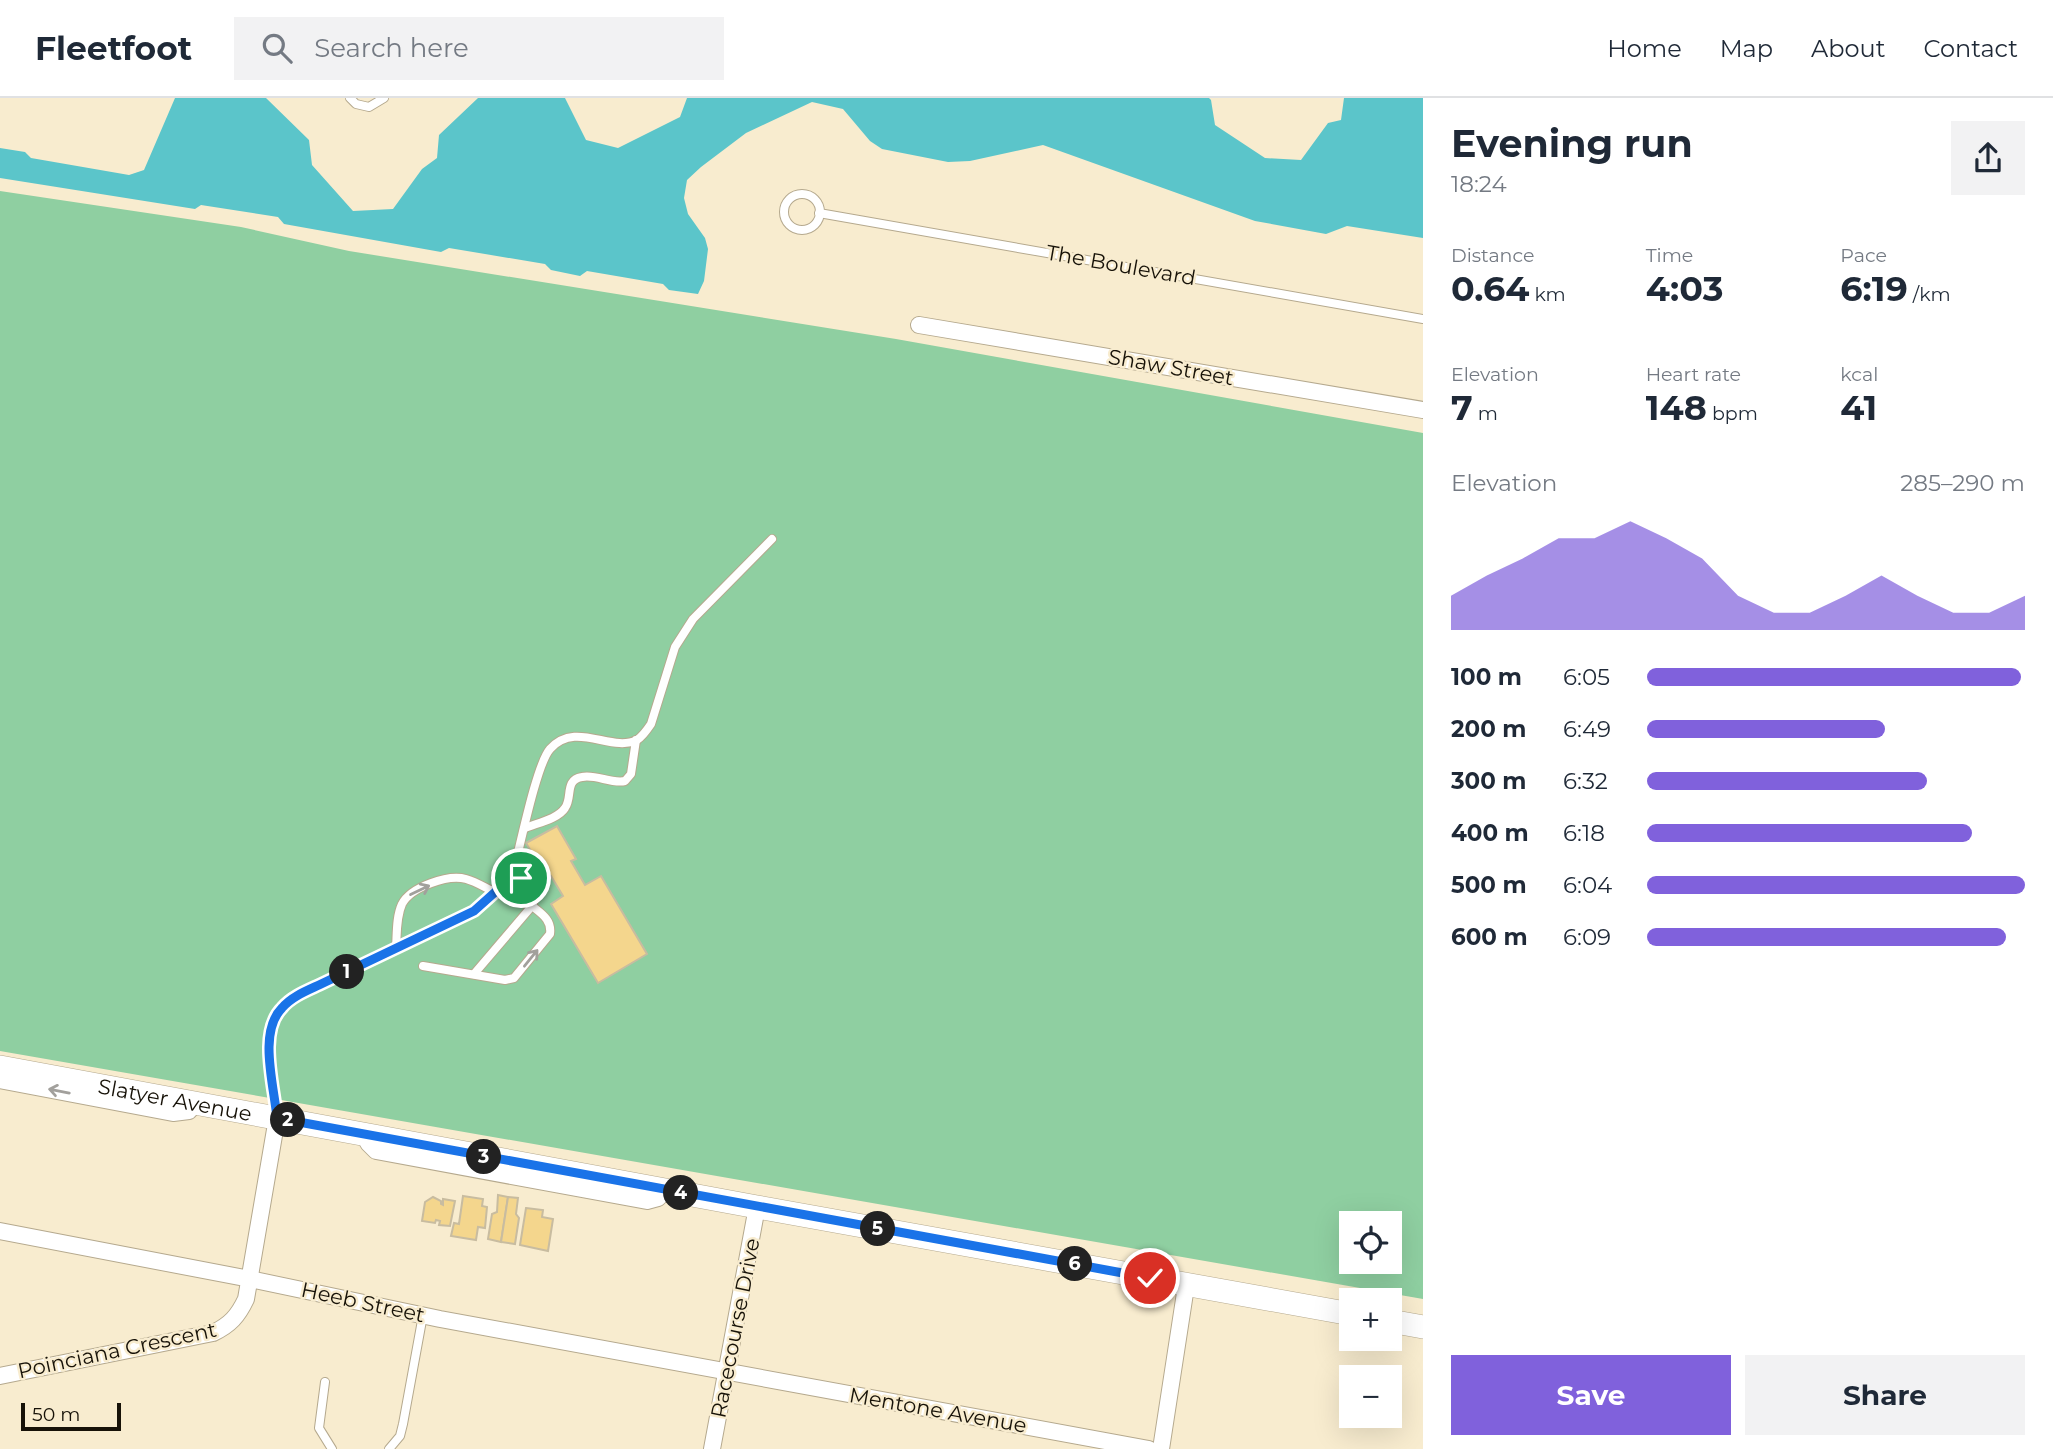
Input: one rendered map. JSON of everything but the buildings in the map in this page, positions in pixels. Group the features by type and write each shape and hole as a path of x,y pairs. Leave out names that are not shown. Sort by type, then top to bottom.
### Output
{"main road":[{"name":"Slatyer Avenue","path":"0,1067 666,1191 1339,1312"},
{"path":"1402,1323 1423,1326"}],"street":[{"name":"Shaw Street","path":"919,325 1423,410"},
{"path":"0,1080 173,1113 189,1111 194,1103"},
{"name":"Poinciana Crescent","path":"0,1376 213,1333 228,1326 240,1313 250,1279 277,1118"},
{"name":"Racecourse Drive","path":"712,1449 757,1207"},
{"name":"Slatyer Avenue","path":"847,1224 861,1234 1339,1321"},
{"name":"Heeb Street","path":"0,1231 423,1315 726,1371"},
{"path":"1161,1449 1185,1293"},
{"path":"1402,1332 1423,1336"},
{"name":"Mentone Avenue","path":"726,1371 1149,1449"}],"lane":[{"path":"350,98 356,104 369,107 384,98"},
{"name":"The Boulevard","path":"807,194 818,203 820,213 816,224 811,228 799,230 788,223 784,211 791,197 807,194"},
{"name":"The Boulevard","path":"820,213 1423,319"},
{"path":"277,1118 268,1044 271,1024 281,1008 296,997 474,911 497,893 512,877 540,768 549,750 563,738 583,736 622,743 636,740 651,724 675,647 693,619 772,539"},
{"path":"525,828 557,815 565,808 569,786 574,779 584,776 617,783 625,781 631,774 636,740"},
{"path":"474,974 533,906 536,898 529,882 512,877"},
{"path":"396,948 402,904 412,892 448,878 465,879 497,893"},
{"path":"423,966 505,980 514,978 550,933 548,919 533,906"},
{"path":"389,1449 400,1436 404,1424 423,1315"},
{"path":"325,1382 319,1428 332,1449"}],"green space":[{"path":"0,191 241,227 349,251 896,339 1423,433 1423,1299 1402,1295 1402,1288 1360,1288 0,1051"}],"water":[{"path":"175,98 266,98 309,140 312,165 353,211 393,209 422,169 437,158 439,135 478,98 565,98 586,140 618,148 680,117 687,98 1209,98 1215,125 1265,158 1301,160 1328,123 1341,120 1344,98 1423,98 1423,238 1347,226 1326,234 1255,221 1043,145 970,161 948,162 882,149 870,141 843,109 812,102 746,133 687,180 684,198 688,214 705,238 708,249 704,281 698,294 669,290 663,284 587,271 580,276 551,270 545,264 449,248 441,252 284,224 278,217 201,205 195,209 0,178 0,148 25,152 31,158 129,175 144,170"}],"route":[{"path":"521,878 512,877 474,911 319,985 281,1008 271,1024 268,1044 277,1118 1150,1278"}]}
